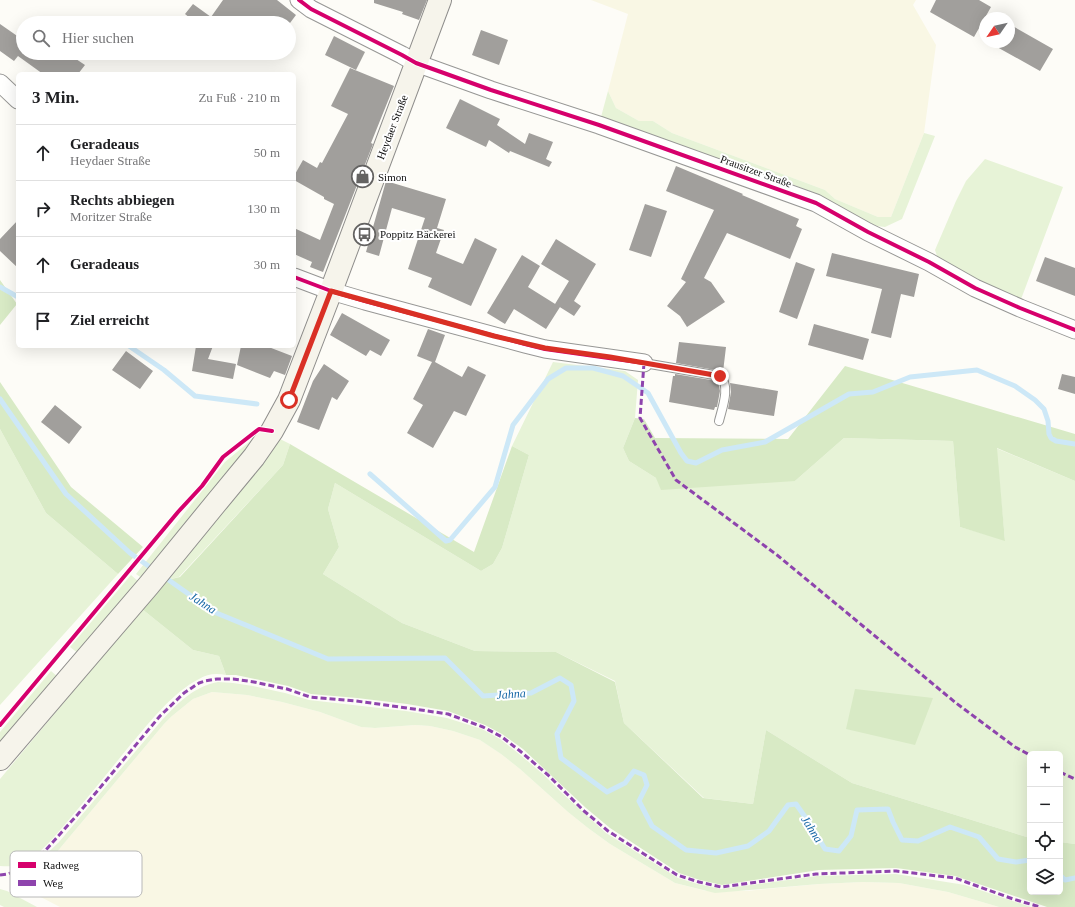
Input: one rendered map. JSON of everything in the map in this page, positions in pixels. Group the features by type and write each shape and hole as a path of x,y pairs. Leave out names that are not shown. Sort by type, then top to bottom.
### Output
{"main road":[{"name":"Heydaer Straße","path":"0,759 149,585 254,457 272,431 289,400 440,0"}],"street":[{"name":"Prausitzer Straße","path":"299,0 311,9 402,54 416,63 491,90 599,125 816,202 868,232 929,262 975,288 1075,330"},
{"path":"0,83 16,98"},
{"path":"296,278 331,291 494,336 545,348 644,363"}],"lane":[{"path":"644,363 720,376 723,379 726,390 719,421"}],"shaded area":[{"path":"591,0 916,0 913,5 936,45 924,133 891,217 878,217 835,199 825,190 672,133 653,121 639,121 616,108 608,91 628,14"},
{"path":"212,692 247,695 320,712 361,727 375,728 415,725 430,726 453,731 480,740 520,769 568,812 610,844 675,883 706,891 746,891 819,884 863,882 899,883 948,892 999,907 60,907 41,897 142,897 142,851 58,851 164,724 193,699"}],"green space":[{"path":"608,91 616,108 639,121 653,121 672,133 825,190 835,199 878,217 891,217 924,133 935,136 902,219 885,227 877,226 843,211 821,196 763,172 721,161 601,117"},
{"path":"985,159 1063,187 1020,302 938,259 935,250 966,181"},
{"path":"0,280 16,303 16,305 0,325"},
{"path":"553,362 625,371 638,380 635,418 623,448 629,461 656,478 795,481 844,438 953,441 960,527 1005,540 996,448 1075,481 1075,844 1063,842 1063,751 1027,751 1027,837 852,783 766,730 753,804 704,798 624,723 615,681 556,652 475,651 402,623 323,574 339,547 328,509 335,483 481,571 493,564 502,548 529,455 512,446"},
{"path":"845,366 1075,434 1075,481 997,448 1005,541 960,527 953,441 844,438 795,481 661,490 656,478 629,461 623,448 635,418 644,419 655,438 788,439"},
{"path":"0,382 71,487 143,547 118,574 46,513 0,429"},
{"path":"0,429 46,513 118,574 0,705"},
{"path":"260,433 143,579 136,574 225,462"},
{"path":"280,439 290,444 283,465 179,577 167,580"},
{"path":"290,444 474,552 512,446 529,455 502,548 493,564 481,571 335,483 328,509 339,547 323,574 402,623 475,651 556,652 615,682 624,723 703,798 753,804 766,730 852,783 1027,837 1027,895 1063,895 1063,842 1075,844 1075,907 1047,907 955,876 896,868 819,870 722,885 700,880 679,873 610,828 586,808 523,749 502,734 485,725 448,711 407,704 311,694 288,686 236,675 226,675 219,656 193,650 142,609 167,580 180,577 283,465"},
{"path":"131,575 139,582 79,654 70,647"},
{"path":"142,609 193,650 219,656 226,675 215,674 202,677 180,692 154,717 55,836 40,851 10,851 10,866 0,866 0,779"},
{"path":"51,671 58,677 0,746 0,732"},
{"path":"218,682 233,683 285,693 309,700 406,711 447,718 482,729 500,739 518,753 544,775 606,833 678,878 698,884 721,889 817,876 896,874 965,885 1031,907 999,907 948,892 899,883 863,882 819,884 715,893 675,883 610,844 588,828 520,769 480,740 453,731 430,726 415,725 375,728 361,727 320,712 282,702 247,695 212,692 193,699 172,716 58,851 50,851 59,842 174,707 194,691 209,684"},
{"path":"855,689 933,698 915,745 846,729"},
{"path":"0,889 10,893 10,897 18,897 37,907 4,907 0,905"}],"building":[{"path":"223,0 277,0 296,15 295,16 212,16"},
{"path":"374,0 427,0 419,20 402,14 403,12 374,3"},
{"path":"936,0 979,0 991,7 988,12 979,12 979,28 974,37 930,12"},
{"path":"193,4 210,16 187,16 185,14"},
{"path":"0,24 16,35 16,58 14,61 0,51"},
{"path":"1015,27 1053,49 1040,71 999,48 1015,48"},
{"path":"481,30 508,40 499,65 472,55"},
{"path":"334,36 365,52 356,70 325,55"},
{"path":"24,60 78,60 85,65 80,72 40,72"},
{"path":"350,68 394,86 323,272 310,267 312,262 296,255 296,229 320,240 334,204 296,181 296,172 303,160 317,168 320,162 322,163 348,114 331,106"},
{"path":"460,99 500,119 497,125 525,144 529,133 553,142 546,159 552,162 549,167 510,151 509,153 489,140 486,147 446,128"},
{"path":"676,166 799,219 796,226 802,229 790,259 727,233 704,278 711,282 725,302 687,327 680,316 667,306 686,282 681,279 714,210 666,191"},
{"path":"386,181 446,199 437,228 444,230 436,253 463,264 475,238 497,249 471,306 428,287 432,278 408,269 425,218 392,208 379,256 366,252"},
{"path":"645,204 667,211 651,257 629,250"},
{"path":"16,222 16,266 0,251 0,239"},
{"path":"556,239 596,264 574,301 581,306 574,316 555,304 569,281 541,264"},
{"path":"832,253 919,274 914,297 901,294 891,338 871,333 882,289 826,276"},
{"path":"522,255 540,266 528,287 560,307 546,329 514,309 505,324 487,313"},
{"path":"1045,257 1075,268 1075,296 1036,281"},
{"path":"796,262 815,269 797,319 779,312"},
{"path":"342,313 390,340 381,356 370,350 366,356 330,335"},
{"path":"814,324 869,339 863,360 808,345"},
{"path":"428,329 445,335 435,362 462,377 468,366 486,375 466,416 454,411 433,448 407,433 423,405 413,399 432,362 417,356"},
{"path":"679,342 726,347 723,372 676,363"},
{"path":"196,348 212,348 208,359 236,364 233,379 192,371"},
{"path":"241,348 271,348 292,356 285,375 274,371 270,378 237,365"},
{"path":"126,351 153,371 140,389 112,370"},
{"path":"324,364 349,381 337,400 332,397 319,430 297,422 313,381"},
{"path":"675,374 717,381 720,391 717,407 715,407 714,410 669,402 673,376 675,376"},
{"path":"1062,374 1075,377 1075,394 1058,389"},
{"path":"730,383 778,391 774,416 728,409 731,392"},
{"path":"55,405 82,427 69,444 41,422"}],"waterway":[{"path":"0,287 16,296"},
{"path":"132,348 164,370 195,396 257,404"},
{"path":"370,474 446,541 450,540 495,487 513,425 548,379 566,368 593,368 623,376 648,393 681,453 687,461 696,463 722,450 765,442 849,394 873,392 910,377 977,370 1015,386 1035,400 1044,409 1051,438 1056,441 1075,444"},
{"name":"Jahna","path":"0,399 66,494 130,553 154,570"},
{"name":"Jahna","path":"163,576 214,612 328,659 445,658 483,696 531,693 560,678 571,685 574,701 557,734 561,758 607,792 625,783 634,771 644,775 647,785 639,801 652,826 686,850 716,853 748,846 769,831 788,805 796,804 825,849 839,851 851,836 857,810 888,809 902,840 918,841 950,827 979,837 998,859 1016,862 1027,860"},
{"name":"Jahna","path":"1063,878 1065,880 1075,878"}],"marked path":[{"path":"644,363 640,418 676,480 777,555 956,703 1015,747 1027,753"},
{"path":"45,851 160,716 184,693 199,683 205,681 233,679 287,689 310,697 356,701 448,714 483,727 502,737 520,751 548,775 584,811 608,831 677,875 699,882 721,887 816,874 896,871 955,878 1040,907"},
{"path":"1063,773 1075,779"},
{"path":"0,875 10,873"}],"cycle path":[{"path":"299,0 311,9 416,63 491,90 599,125 816,203 868,232 929,262 975,288 1075,330"},
{"path":"296,278 331,291 365,301 545,349 644,363"},
{"path":"0,725 178,512 202,486 223,457 259,429 272,431"}],"place":[{"name":"Simon","path":"362,177"},
{"name":"Poppitz Bäckerei","path":"365,234"}],"route":[{"path":"289,400 331,291 494,336 545,348 610,357 720,376"}]}
